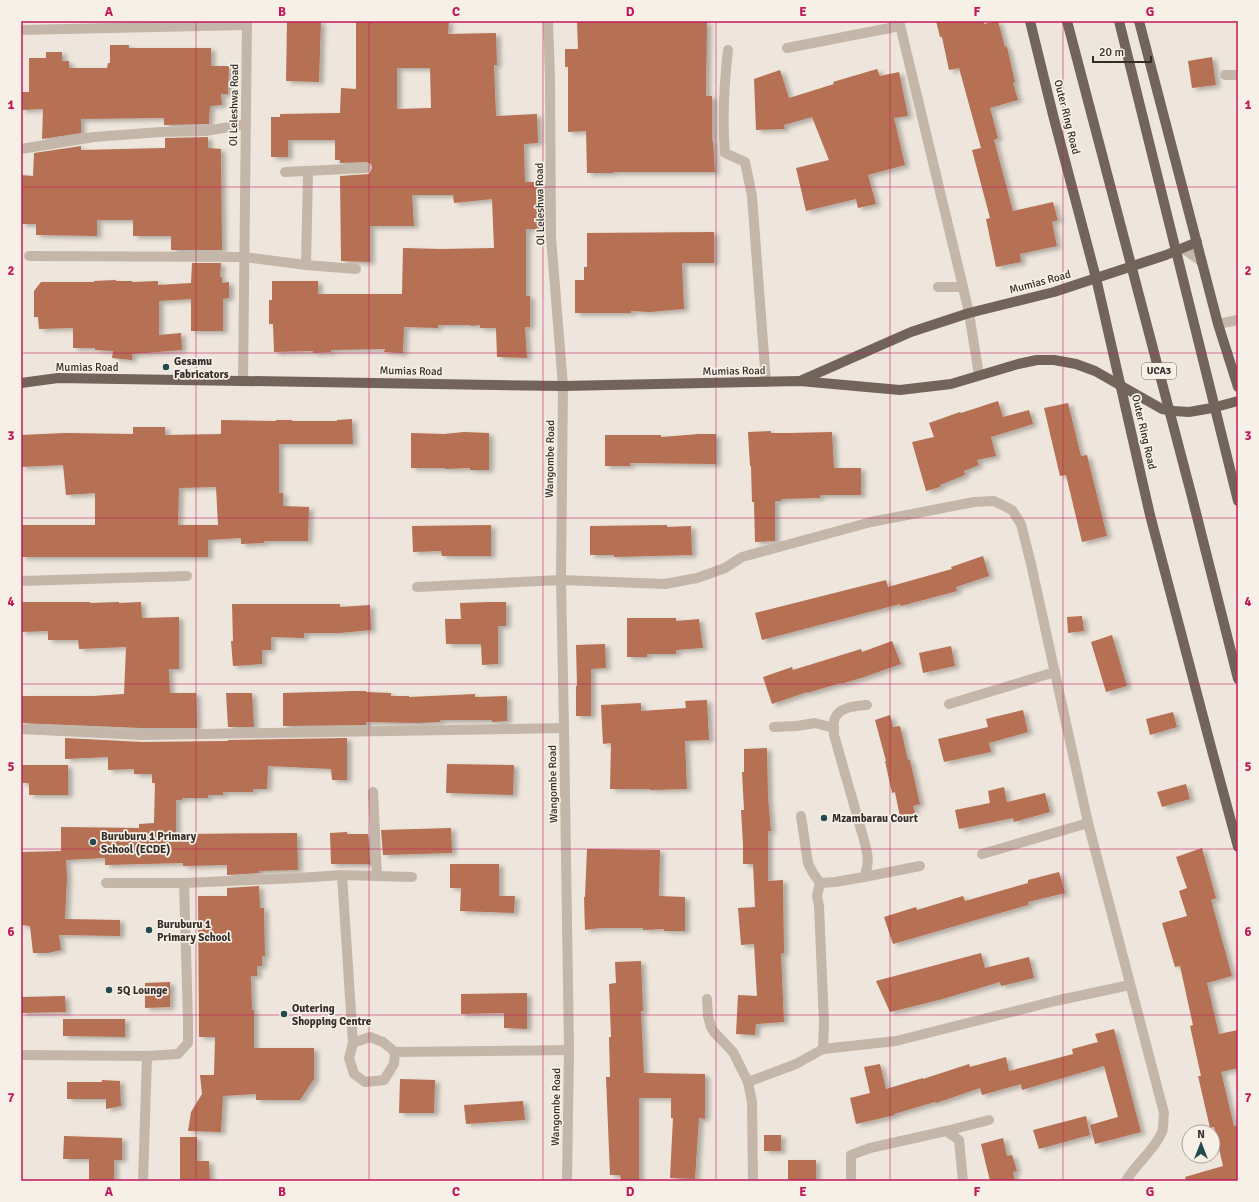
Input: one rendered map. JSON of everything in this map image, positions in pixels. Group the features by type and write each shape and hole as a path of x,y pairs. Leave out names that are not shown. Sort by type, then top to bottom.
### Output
{"main road":[{"name":"Outer Ring Road","path":"1030,21 1096,278 1150,516 1238,847"},
{"name":"UCA3","path":"1067,21 1192,497 1238,679"},
{"path":"1119,21 1238,501"},
{"path":"1139,21 1218,324 1238,387"},
{"name":"Mumias Road","path":"800,381 911,332 969,313 1054,292 1166,255 1197,242"},
{"name":"Mumias Road","path":"21,383 58,378 563,386 800,381 900,390 951,384 1037,360 1054,360 1076,364 1095,371 1162,409 1190,412 1238,401"}],"street":[{"name":"Ol Leleshwa Road","path":"548,21 550,77 551,237 563,386"},
{"name":"Ol Leleshwa Road","path":"243,381 247,23"},
{"path":"21,30 247,23"},
{"path":"787,48 900,24 969,313 979,375"},
{"path":"728,50 723,92 725,153 745,162 752,196 766,382"},
{"path":"1225,75 1238,75"},
{"path":"21,149 94,138 161,132 206,131 246,124"},
{"path":"285,172 366,168"},
{"path":"306,265 308,171"},
{"path":"1166,255 1184,249 1202,262"},
{"path":"29,256 244,257 306,265 356,269"},
{"path":"938,287 963,287"},
{"path":"1218,324 1238,320"},
{"name":"Wangombe Road","path":"563,386 561,580 569,1050 568,1181"},
{"path":"417,587 561,580 665,584 697,578 725,568 742,557 871,522 974,502 994,501 1012,510 1021,524 1088,824 1164,1113 1162,1131 1154,1145 1132,1170 1126,1181"},
{"path":"21,582 187,576"},
{"path":"949,704 1055,672"},
{"path":"864,877 868,866 868,856 834,735 834,722 838,714 847,707 867,705"},
{"path":"774,727 797,726 815,723 834,728"},
{"path":"21,729 142,735 564,728"},
{"path":"373,792 377,876"},
{"path":"801,816 808,863 820,883 817,896 819,906 824,1023 823,1049"},
{"path":"982,854 1088,824"},
{"path":"820,883 835,882 920,866"},
{"path":"342,875 353,1043 349,1058 354,1074 365,1082 384,1080 394,1064 395,1052"},
{"path":"106,883 184,883 342,875 412,877"},
{"path":"21,1055 147,1056 178,1054 188,1043 184,883"},
{"path":"748,1082 796,1064 823,1049 896,1041 1130,985"},
{"path":"707,999 708,1016 711,1027 717,1036 733,1052 748,1082 752,1102 753,1181"},
{"path":"353,1043 370,1037 383,1042 395,1052 569,1050"},
{"path":"143,1181 147,1056"},
{"path":"851,1181 851,1155 870,1148 988,1120"},
{"path":"946,1131 959,1140 963,1181"}],"building":[{"path":"287,21 321,21 319,82 286,81"},
{"path":"356,21 449,21 448,34 496,33 497,65 494,65 496,116 537,114 538,143 524,144 525,182 544,182 544,229 526,229 526,296 530,296 530,327 525,327 527,358 497,357 496,328 480,328 480,325 438,325 438,328 404,327 403,353 384,352 385,349 331,350 331,352 313,353 313,351 274,352 273,324 269,324 269,300 272,300 272,281 318,281 318,294 402,294 403,248 494,248 492,199 454,203 453,195 412,195 414,226 370,226 370,262 341,261 340,176 369,174 372,168 371,164 366,162 340,163 340,160 335,160 335,140 288,140 288,157 271,157 271,117 280,117 280,114 340,113 341,88 356,89","holes":["397,68 430,68 431,108 397,109"]},
{"path":"577,21 707,21 706,96 712,96 712,141 715,172 587,173 586,131 568,132 568,67 565,67 565,49 578,49"},
{"path":"936,21 983,21 984,24 998,21 1005,47 1007,47 1015,82 1013,83 1018,100 990,108 998,138 994,140 1013,211 1053,202 1058,220 1052,222 1057,246 1020,254 1021,262 996,267 986,219 990,218 972,150 981,148 959,68 949,70 942,37 940,37"},
{"path":"110,45 129,45 129,48 211,48 211,66 229,66 228,94 221,94 222,105 210,106 209,124 164,125 164,118 81,119 81,133 42,139 43,109 21,110 21,92 29,92 29,58 46,58 46,52 62,52 62,61 69,61 69,68 107,68 108,63 110,63"},
{"path":"1212,57 1216,85 1192,88 1188,61"},
{"path":"877,69 880,76 899,72 908,116 894,118 905,165 868,175 876,204 858,208 856,199 806,211 796,168 829,160 812,117 784,125 785,129 756,130 754,79 780,70 789,98 834,84 833,82"},
{"path":"208,137 208,148 221,149 222,250 171,250 171,236 133,236 133,220 97,220 97,236 36,235 36,224 21,224 21,175 33,176 34,153 81,146 81,150 165,148 165,138"},
{"path":"714,232 714,263 682,263 684,309 650,312 631,311 631,313 575,313 575,280 584,280 584,267 587,267 587,233"},
{"path":"192,263 221,263 220,277 222,277 222,283 229,282 229,298 223,299 223,331 191,331 191,299 159,301 159,335 181,333 182,350 132,354 132,360 112,358 113,351 95,350 95,348 73,348 73,328 39,329 38,317 34,317 34,291 41,282 94,282 116,280 132,282 158,281 158,285 191,283"},
{"path":"998,401 1003,417 1029,410 1033,424 991,437 996,456 977,460 979,465 964,471 965,475 940,485 940,487 926,491 912,442 934,437 929,423"},
{"path":"1068,403 1081,456 1087,455 1107,536 1082,542 1066,475 1060,476 1044,408"},
{"path":"352,419 353,444 279,444 279,493 283,493 283,506 309,507 308,541 264,541 264,543 241,544 241,538 208,540 208,557 21,557 21,525 95,525 95,493 66,495 63,465 21,467 21,435 65,433 133,434 133,427 165,427 165,435 221,434 221,420","holes":["216,487 218,525 178,525 179,488"]},
{"path":"771,431 771,433 832,432 834,468 861,468 861,495 820,495 820,498 781,499 781,501 775,501 775,541 755,542 754,502 752,502 748,432"},
{"path":"464,432 489,433 489,470 470,470 470,468 411,468 411,433 444,434"},
{"path":"716,434 716,464 630,463 630,466 605,466 605,435 661,435 661,437"},
{"path":"491,525 491,556 442,556 441,551 413,552 412,526"},
{"path":"667,525 667,527 691,526 692,555 614,557 614,555 590,555 590,526"},
{"path":"983,556 989,576 956,587 957,591 901,606 900,604 762,640 755,613 886,580 888,587 952,569 951,567"},
{"path":"21,602 141,602 142,618 179,617 179,669 169,669 170,693 196,693 197,728 142,728 21,723 21,696 93,696 124,694 126,647 79,649 78,640 48,640 48,631 21,632"},
{"path":"506,602 506,626 498,626 498,664 482,665 481,644 446,644 445,619 461,619 460,603"},
{"path":"232,604 340,604 340,607 370,605 371,630 340,633 304,633 304,638 271,637 271,650 262,650 262,664 233,666 231,641 233,641"},
{"path":"1082,616 1084,631 1068,633 1067,617"},
{"path":"627,618 676,618 676,621 699,619 703,648 676,650 676,654 647,654 647,657 627,657"},
{"path":"1112,635 1127,686 1106,692 1091,642"},
{"path":"892,641 901,664 864,677 807,692 772,704 763,677 792,667 793,670 861,649 862,652"},
{"path":"605,644 606,668 591,669 591,716 576,716 576,645"},
{"path":"951,646 955,666 923,673 919,653"},
{"path":"366,691 391,693 391,696 409,697 475,694 475,697 507,696 507,721 492,722 492,720 440,720 440,722 417,723 366,722 366,725 283,726 283,693"},
{"path":"226,693 252,693 254,727 228,727"},
{"path":"707,700 709,740 685,741 687,789 610,789 611,743 603,744 601,705 641,703 641,711 686,708 685,701"},
{"path":"1023,710 1028,732 989,743 991,752 944,762 938,739 988,727 986,719"},
{"path":"1173,712 1177,727 1150,735 1146,719"},
{"path":"890,715 893,727 900,726 908,760 910,760 920,804 913,806 915,813 900,817 895,792 892,793 886,761 875,720"},
{"path":"65,738 142,742 347,738 347,780 332,780 331,769 268,766 267,789 253,789 253,792 223,792 223,795 208,795 208,798 182,798 182,800 176,800 176,833 297,833 298,870 259,871 259,873 227,875 227,865 183,866 183,863 105,865 105,858 66,860 67,879 65,919 120,920 120,936 59,935 61,950 48,953 33,953 30,926 21,925 21,852 61,851 61,827 139,828 139,824 154,823 155,783 152,783 152,774 134,774 134,769 108,770 108,757 65,759"},
{"path":"767,748 768,797 771,831 768,831 768,881 783,880 784,953 781,954 784,1022 756,1024 755,1035 736,1034 738,995 757,996 754,944 741,945 738,908 755,907 753,864 743,864 741,810 744,810 742,772 744,772 744,749"},
{"path":"447,764 514,765 513,795 446,793"},
{"path":"21,765 68,765 68,795 29,795 29,783 21,783"},
{"path":"1186,784 1190,799 1162,807 1157,792"},
{"path":"1004,787 1007,802 1045,793 1050,812 1014,822 1013,818 959,829 955,810 990,803 988,791"},
{"path":"451,828 452,853 383,855 381,830"},
{"path":"347,832 347,834 368,834 370,864 331,864 330,833"},
{"path":"1202,848 1216,898 1211,900 1232,976 1207,983 1219,1034 1238,1030 1238,1068 1221,1072 1234,1126 1238,1125 1238,1181 1186,1181 1185,1177 1223,1166 1221,1157 1221,1124 1209,1124 1198,1076 1201,1076 1190,1026 1193,1025 1180,966 1175,967 1162,923 1187,916 1179,891 1187,888 1176,857"},
{"path":"587,849 660,850 659,896 685,897 685,931 664,931 664,929 643,930 643,928 601,928 585,930 584,897"},
{"path":"450,864 499,864 499,896 515,896 514,913 460,911 461,888 450,888"},
{"path":"1059,872 1065,893 1028,902 1028,905 893,944 884,917 916,907 917,910 963,896 965,901 1028,883 1028,880"},
{"path":"259,886 260,908 264,908 265,956 262,956 262,966 257,966 257,976 251,976 252,1010 254,1010 254,1048 314,1048 314,1079 300,1100 256,1100 256,1094 223,1096 221,1132 188,1131 191,1112 202,1094 200,1075 214,1075 215,1037 199,1037 198,896 227,896 227,888"},
{"path":"981,953 985,968 1029,957 1034,978 1001,986 1000,982 939,1000 890,1012 876,981"},
{"path":"641,961 643,1011 641,1011 644,1073 705,1074 705,1119 699,1118 695,1179 670,1178 673,1118 671,1118 671,1098 639,1098 639,1181 621,1181 620,1175 610,1175 606,1077 610,1077 609,1037 611,1037 609,984 616,983 615,962"},
{"path":"170,982 170,1007 145,1008 145,983"},
{"path":"527,993 527,1029 504,1028 504,1013 461,1014 461,994"},
{"path":"65,996 66,1012 21,1013 21,997"},
{"path":"63,1019 125,1019 125,1037 63,1036"},
{"path":"1114,1029 1141,1132 1095,1144 1090,1125 1118,1117 1104,1066 1022,1090 1021,1084 982,1095 980,1088 936,1103 935,1102 894,1114 895,1115 856,1124 850,1098 870,1093 864,1067 880,1064 886,1089 969,1064 970,1067 1006,1057 1009,1071 1073,1054 1072,1049 1098,1042 1095,1034"},
{"path":"400,1079 435,1080 434,1113 399,1113"},
{"path":"102,1080 120,1081 121,1106 106,1109 106,1099 67,1099 67,1082 102,1082"},
{"path":"523,1101 525,1120 466,1124 464,1105"},
{"path":"1086,1116 1090,1135 1039,1149 1033,1130"},
{"path":"764,1135 781,1135 781,1151 764,1151"},
{"path":"64,1136 122,1138 122,1160 114,1160 114,1181 89,1181 89,1159 63,1159"},
{"path":"180,1137 197,1137 197,1161 209,1161 210,1181 180,1181"},
{"path":"1003,1138 1007,1156 1012,1155 1017,1171 1013,1172 1015,1181 990,1181 981,1144"},
{"path":"788,1160 816,1160 816,1181 788,1181"}],"place":[{"name":"Gesamu Fabricators","path":"166,367"},
{"name":"Mzambarau Court","path":"824,818"},
{"name":"Buruburu 1 Primary School (ECDE)","path":"93,842"},
{"name":"Buruburu 1 Primary School","path":"149,930"},
{"name":"5Q Lounge","path":"109,990"},
{"name":"Outering Shopping Centre","path":"284,1014"}]}
